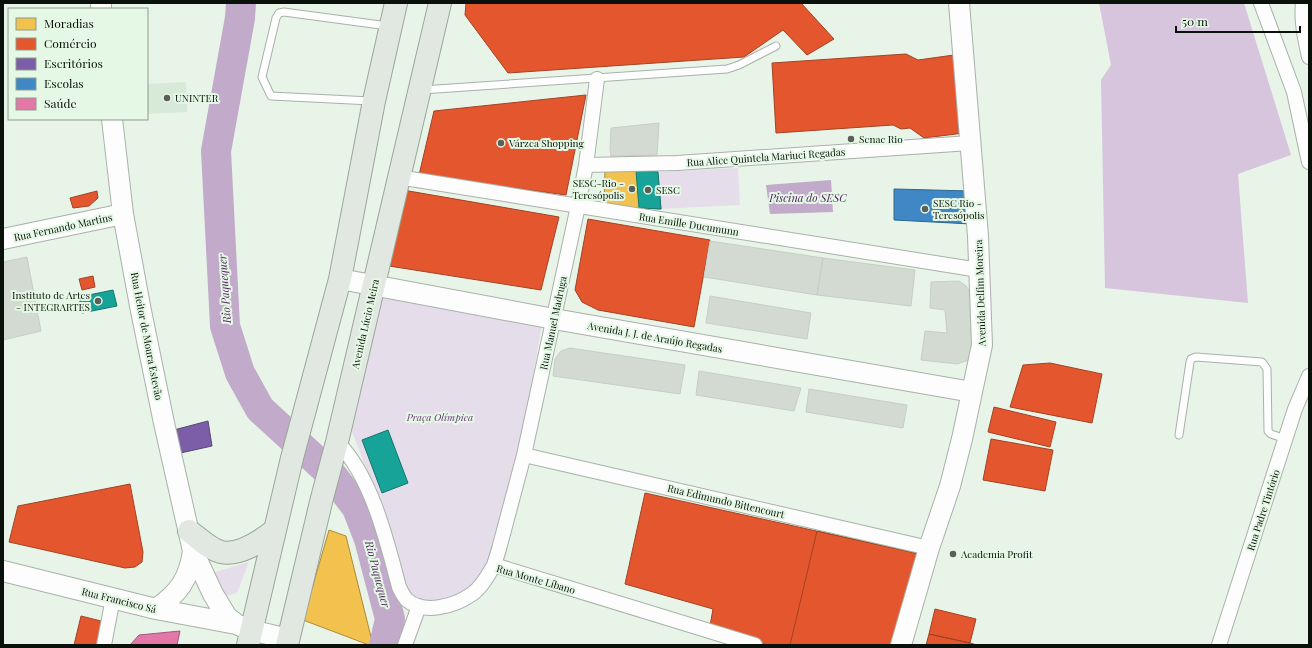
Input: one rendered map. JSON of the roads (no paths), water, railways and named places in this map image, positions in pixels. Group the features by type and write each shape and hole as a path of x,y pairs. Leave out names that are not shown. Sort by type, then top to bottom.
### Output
{"main road":[{"path":"191,541 201,569 220,606 227,617 245,633 275,530 303,415 340,279 374,101 396,3"},
{"name":"Avenida Lúcio Meira","path":"292,643 322,498 374,286 418,91 440,3"},
{"name":"Avenida Delfim Moreira","path":"901,645 929,548 950,486 962,439 982,345 975,191 959,3"},
{"name":"Rua Heitor de Moura Estevão","path":"112,120 123,214 164,423 191,541"},
{"name":"Rua Fernando Martins","path":"3,239 123,214"},
{"name":"Avenida J. J. de Araújo Regadas","path":"340,279 554,319 972,392"},
{"path":"191,541 221,552 232,552 251,546 266,538 275,530"},
{"path":"156,609 176,594 184,582 189,571 191,541"},
{"name":"Rua Francisco Sá","path":"3,571 245,633 292,643"}],"street":[{"path":"1261,3 1294,92 1299,113 1307,134 1309,162"},
{"path":"1303,3 1302,14 1304,34 1309,57"},
{"name":"Rua Manuel Madruga","path":"494,565 500,549 524,455 554,319 586,165 598,78"},
{"name":"Rua Alice Quintela Mariuci Regadas","path":"586,165 677,163 970,143"},
{"name":"Rua Emille Ducumunn","path":"398,177 979,270"},
{"name":"Rua Padre Tintório","path":"1219,645 1286,438 1309,376"},
{"path":"335,449 347,454 357,468 382,527 399,587 408,601 419,606 405,645"},
{"name":"Rua Edimundo Bittencourt","path":"524,455 929,548"},
{"name":"Rua Monte Líbano","path":"419,606 439,607 458,602 473,594 486,579 494,565 755,645"},
{"path":"104,645 113,598"}],"lane":[{"path":"374,101 271,96 262,77 276,18 279,13 284,12 390,26"},
{"path":"418,91 727,69 739,65 776,46"},
{"path":"1178,435 1190,362 1191,359 1196,357 1262,362 1267,369 1268,431 1272,434 1286,438"}],"water":[{"name":"Piscina do SESC","path":"831,180 833,212 770,214 766,185"}],"waterway":[{"name":"Rio Paquequer","path":"241,3 240,18 216,151 225,326 240,373 260,409 332,475 357,508 369,539 390,619 384,645"}],"place":[{"name":"UNINTER","path":"167,98"},
{"name":"Senac Rio","path":"851,139"},
{"name":"Várzea Shopping","path":"501,143"},
{"name":"SESC-Rio - Teresópolis","path":"632,189"},
{"name":"SESC","path":"648,190"},
{"name":"SESC Rio - Teresópolis","path":"925,209"},
{"name":"Instituto de Artes - INTEGRARTES","path":"98,301"},
{"name":"Academia Profit","path":"953,554"}],"park label":[{"name":"Praça Olímpica","path":"440,417"}]}
